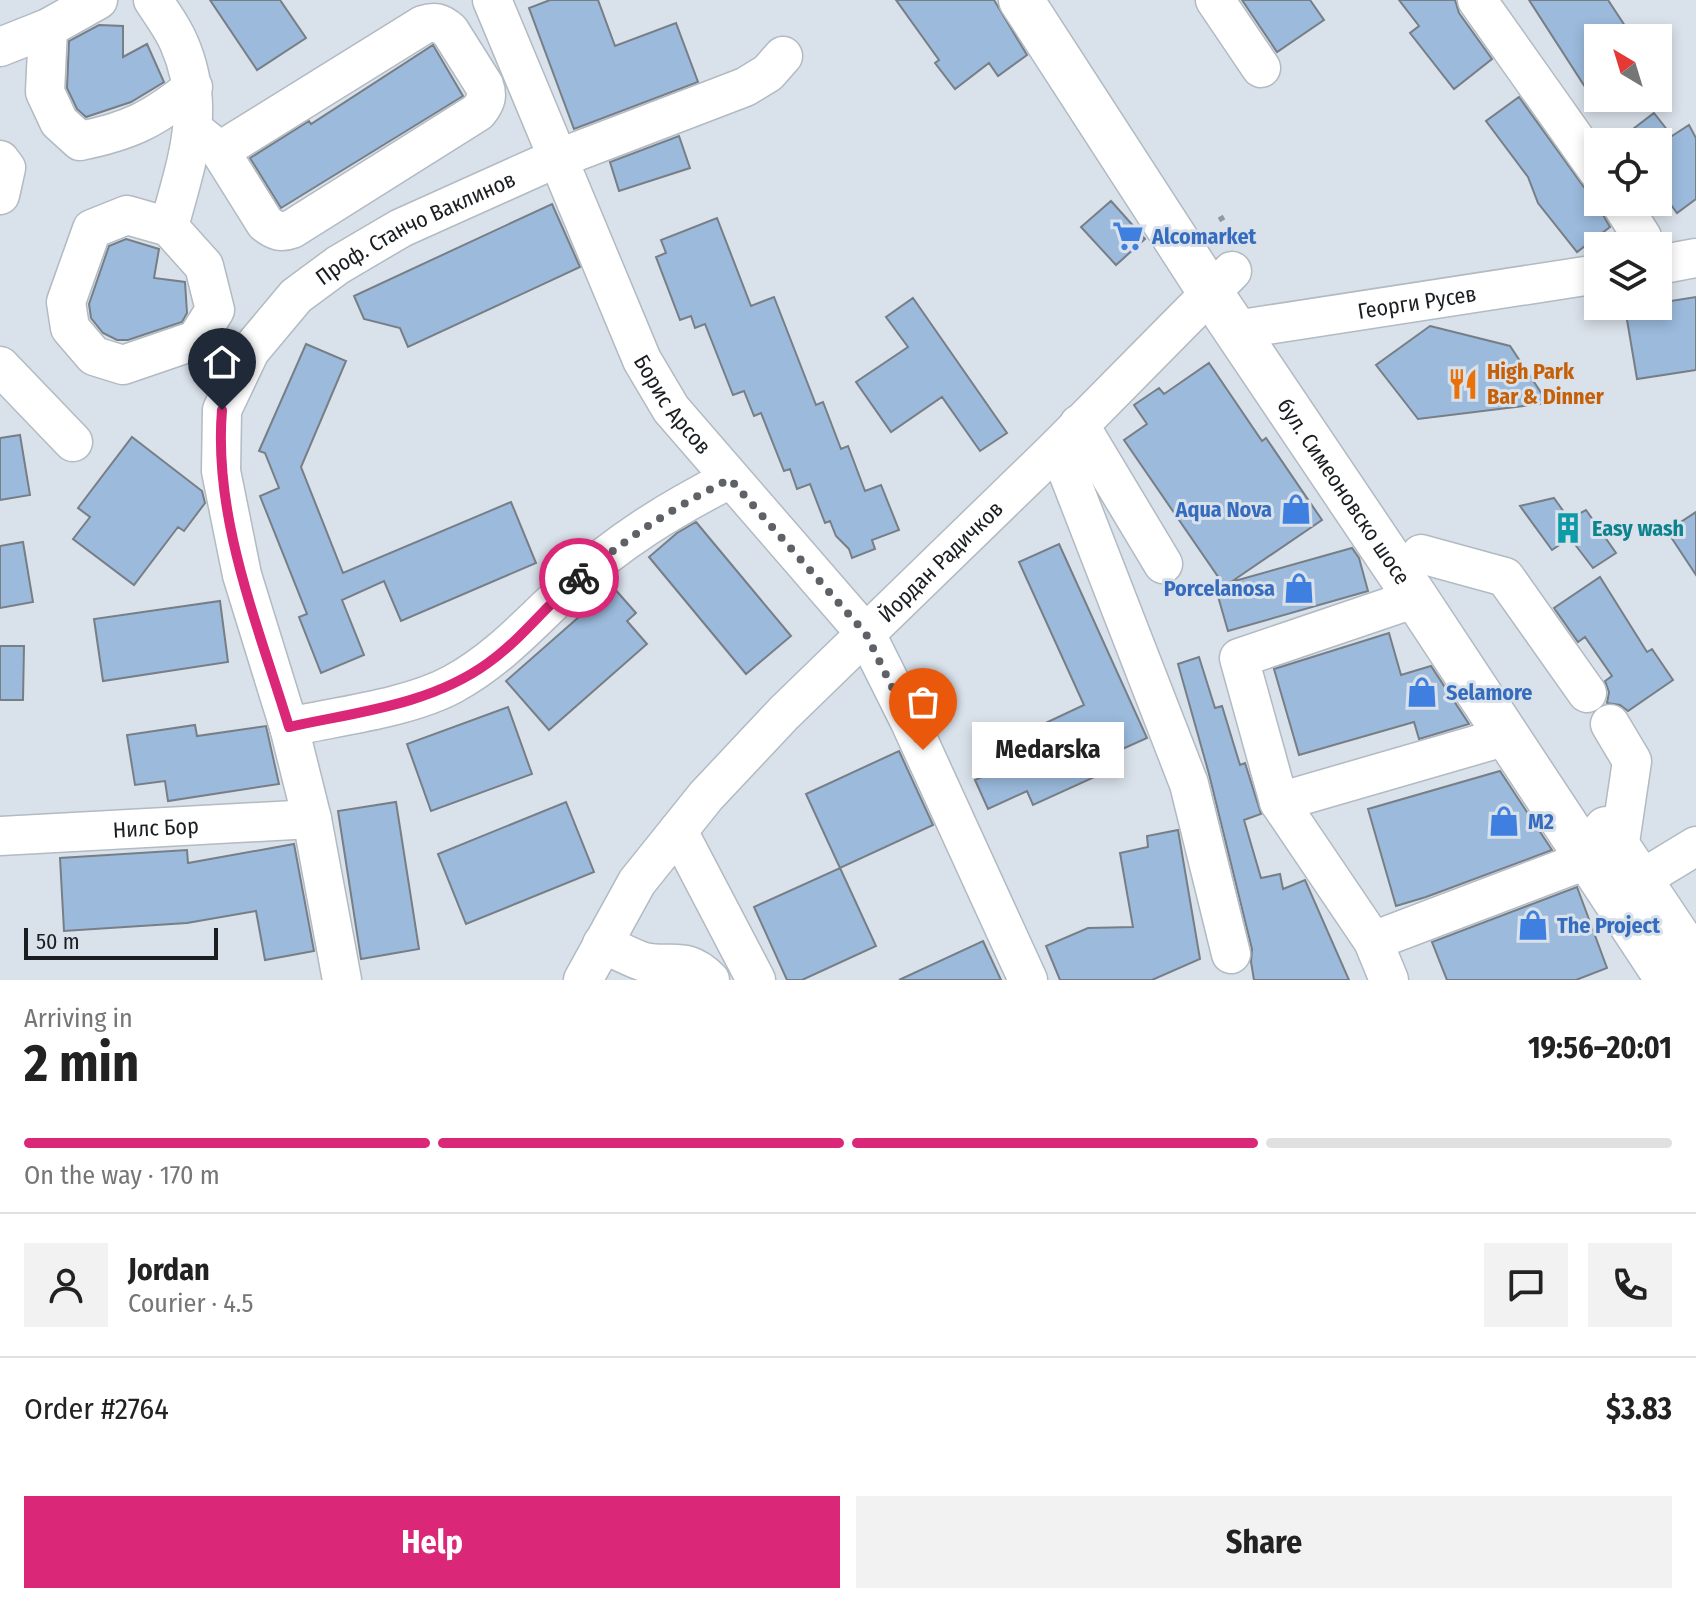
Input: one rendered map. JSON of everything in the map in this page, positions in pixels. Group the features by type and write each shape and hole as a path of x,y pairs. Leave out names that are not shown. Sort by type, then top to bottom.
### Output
{"main road":[{"name":"бул. Симеоновско шосе","path":"1021,0 1221,281"},
{"name":"бул. Симеоновско шосе","path":"1056,0 1221,281 1416,598 1507,736 1616,862 1696,964"},
{"name":"бул. Симеоновско шосе","path":"1251,328 1421,554 1616,862 1668,980"}],"street":[{"path":"0,47 48,28 98,0"},
{"path":"153,0 179,42 207,141 273,230 283,232 292,229 478,112 485,104 487,94 450,31 443,24 433,22 423,25 207,141 169,227"},
{"name":"Борис Арсов","path":"492,0 548,163 642,360 671,409 866,634 910,722 1028,980"},
{"path":"1215,0 1261,68"},
{"path":"1477,0 1584,151"},
{"path":"48,28 45,92 59,122 80,141 112,135 159,115 193,87"},
{"name":"Проф. Станчо Ваклинов","path":"342,980 312,819 289,727 242,575 221,471 222,410 250,351 296,296 338,265 401,228 548,163 745,87 768,73 783,56"},
{"path":"0,160 6,168 0,195"},
{"path":"1672,262 1696,258"},
{"name":"Георги Русев","path":"1251,328 1584,276"},
{"name":"Йордан Радичков","path":"583,980 637,882 706,796 784,713 1069,436 1221,281"},
{"path":"0,366 73,442"},
{"path":"1069,436 1163,564"},
{"path":"1069,436 1189,784 1231,954"},
{"path":"289,727 420,698 451,685 489,662 570,586 629,537 669,510 730,479"},
{"path":"1421,554 1505,577 1587,693"},
{"path":"1389,980 1373,941 1279,802 1239,658 1416,598"},
{"path":"1610,724 1632,761 1616,862"},
{"path":"1279,802 1507,736"},
{"name":"Нилс Бор","path":"0,836 312,819"},
{"path":"678,831 756,980"},
{"path":"1373,941 1616,862 1696,846"},
{"path":"602,944 644,962 683,963 700,970 710,980"}],"building":[{"path":"210,0 280,0 306,38 257,70"},
{"path":"550,0 598,0 615,46 676,23 698,82 574,129 529,8"},
{"path":"896,0 994,0 1027,55 998,76 989,63 955,89 935,63 939,60"},
{"path":"1242,0 1310,0 1324,20 1277,52"},
{"path":"1399,0 1455,0 1459,13 1492,59 1454,89 1410,33 1419,26"},
{"path":"1529,0 1608,0 1624,24 1584,24 1584,85"},
{"path":"99,25 123,26 123,57 147,44 164,82 131,102 86,117 77,109 67,88 69,41"},
{"path":"433,45 463,96 281,208 250,158 309,121 311,124"},
{"path":"1519,97 1584,187 1584,216 1604,216 1610,227 1603,232 1584,232 1584,247 1577,252 1538,203 1528,177 1486,121"},
{"path":"1654,113 1666,128 1634,128"},
{"path":"1689,125 1696,138 1696,199 1677,213 1672,206 1672,136"},
{"path":"679,136 690,168 619,191 610,162"},
{"path":"1111,201 1145,239 1116,265 1081,227"},
{"path":"552,204 580,267 408,347 400,328 364,319 354,296"},
{"path":"717,218 751,306 774,297 816,405 823,402 841,449 848,446 865,491 881,485 899,530 872,540 875,549 852,558 849,549 836,536 830,521 825,523 810,484 797,489 790,469 784,471 761,413 754,416 744,391 733,395 705,324 695,328 691,316 680,320 656,257 666,253 661,240"},
{"path":"126,239 159,249 154,278 185,282 187,313 182,322 128,340 117,340 103,333 91,318 89,304 109,246"},
{"path":"1696,297 1696,370 1637,379 1627,320 1672,320 1672,301"},
{"path":"913,298 1007,433 980,451 942,397 891,432 856,382 908,347 886,317"},
{"name":"High Park Bar & Dinner","path":"1430,326 1510,346 1548,403 1418,419 1376,365"},
{"path":"306,344 346,361 301,467 343,573 511,502 536,563 401,621 384,581 342,600 364,655 321,673 299,617 307,614 260,496 279,488 265,453 259,451"},
{"path":"1209,363 1262,441 1266,438 1322,520 1231,582 1352,548 1359,558 1368,591 1228,631 1215,586 1223,584 1124,440 1147,424 1134,405 1159,388 1164,394"},
{"path":"20,435 30,495 0,500 0,438"},
{"path":"132,437 202,491 205,503 184,531 178,527 134,585 73,539 90,517 78,508"},
{"name":"Easy wash","path":"1554,498 1569,519 1586,510 1616,553 1593,568 1570,538 1552,550 1520,506"},
{"path":"1696,512 1696,575 1667,531"},
{"path":"696,522 791,636 746,674 649,557 677,533"},
{"path":"23,542 33,602 0,608 0,546"},
{"path":"1059,544 1147,738 1109,755 1110,770 1033,805 1027,791 988,809 975,780 993,772 989,764 995,760 990,749 1084,705 1019,562"},
{"path":"1600,577 1647,652 1652,649 1673,680 1628,711 1620,705 1607,703 1609,692 1605,681 1612,676 1585,637 1578,642 1554,608"},
{"path":"613,587 636,613 627,621 647,644 549,730 506,681"},
{"path":"220,601 228,662 103,681 94,619"},
{"path":"1389,633 1401,675 1431,666 1469,724 1419,739 1414,722 1299,755 1274,669"},
{"path":"0,646 24,646 23,700 0,700"},
{"path":"1199,657 1215,708 1222,706 1240,765 1245,763 1261,814 1244,820 1261,878 1280,874 1283,889 1305,880 1349,980 1254,980 1252,949 1178,664"},
{"path":"508,707 532,774 431,811 407,744"},
{"path":"195,725 197,736 266,726 279,784 168,801 165,781 135,785 127,735"},
{"path":"899,751 933,825 840,868 806,794"},
{"path":"1500,771 1552,850 1396,906 1368,809"},
{"path":"396,802 419,949 361,959 338,811"},
{"path":"566,802 594,872 466,924 438,854"},
{"path":"1178,830 1200,959 1152,980 1060,980 1046,946 1088,928 1133,927 1120,853 1148,847 1147,836"},
{"path":"294,844 314,951 265,960 256,911 187,923 64,931 60,858 187,850 188,863"},
{"path":"840,868 876,946 802,980 787,980 754,907"},
{"path":"1577,887 1607,968 1576,980 1447,980 1432,942"},
{"path":"983,941 1001,980 899,980"}],"way so far":[{"path":"579,578 629,537 669,510 730,479 866,634 923,750"}],"place":[{"name":"Alcomarket","path":"1128,236"},
{"name":"High Park Bar & Dinner","path":"1463,384"},
{"name":"Aqua Nova","path":"1296,509"},
{"name":"Easy wash","path":"1568,528"},
{"name":"Porcelanosa","path":"1299,588"},
{"name":"Selamore","path":"1422,692"},
{"name":"Medarska","path":"923,750"},
{"name":"M2","path":"1504,821"},
{"name":"The Project","path":"1533,925"}],"route":[{"path":"222,410 221,471 242,575 289,727 420,698 451,685 489,662 579,578"}]}
